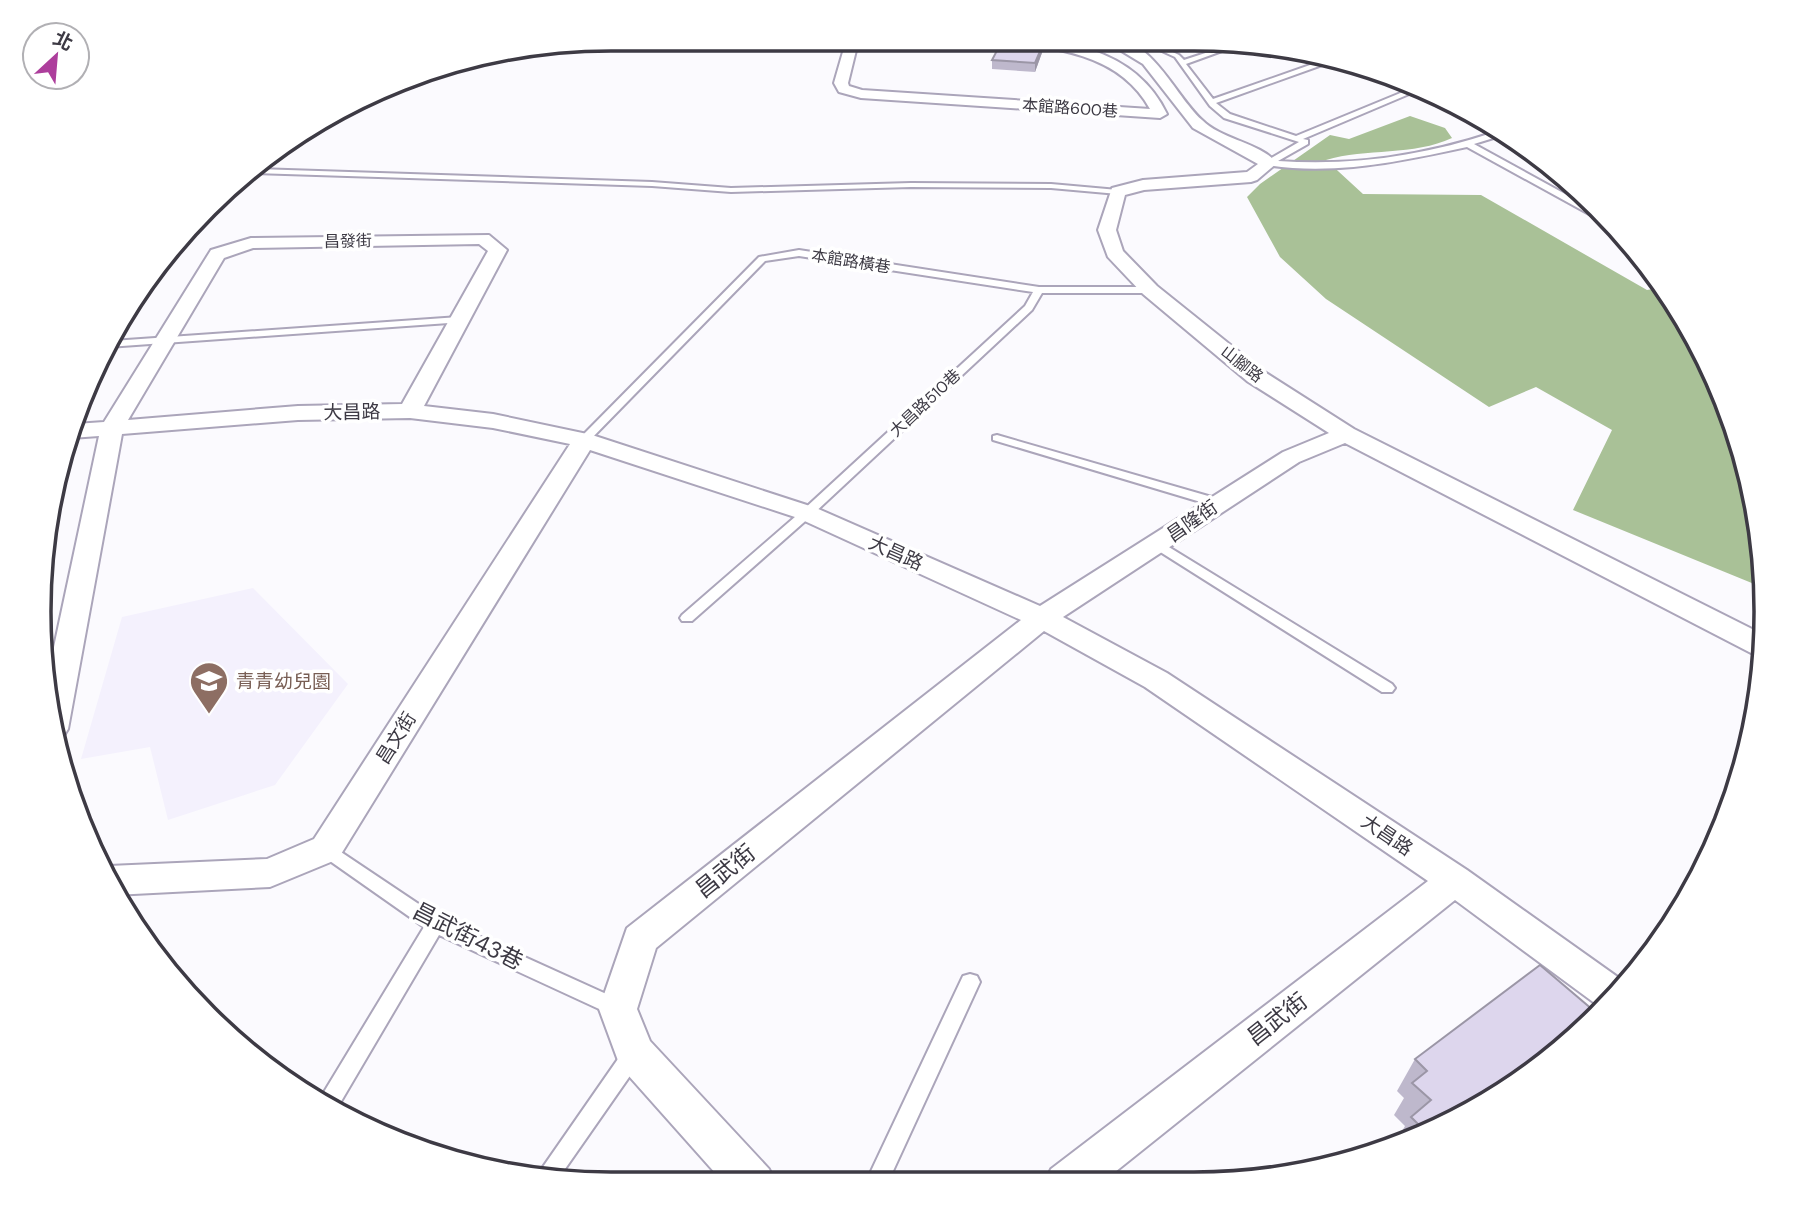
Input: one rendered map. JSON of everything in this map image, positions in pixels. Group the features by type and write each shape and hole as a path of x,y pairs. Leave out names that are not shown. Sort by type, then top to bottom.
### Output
{"street":[{"name":"本館路600巷","path":"850,51 841,83 844,89 861,94 1160,114 1155,100 1111,61 1073,51"},
{"path":"1118,192 1143,185 1251,177 1269,163 1198,125 1148,61 1131,51"},
{"name":"山腳路","path":"1118,192 1107,230 1114,253 1150,290 1255,376 1346,433 1753,642"},
{"name":"昌發街","path":"112,428 217,254 251,243 483,239 498,250 410,411"},
{"name":"大昌路","path":"81,430 298,413 410,411 493,421 584,440 807,513 1042,618 1156,680 1455,880 1606,991"},
{"path":"58,698 112,428"},
{"name":"昌隆街","path":"1042,618 1291,457 1346,433"},
{"name":"昌文街","path":"326,849 584,440"},
{"name":"昌武街","path":"618,1009 640,939 1042,618"},
{"path":"120,880 270,873 326,849"},
{"name":"昌武街","path":"1083,1172 1455,880"},
{"path":"618,1009 634,1052 742,1172"}],"lane":[{"path":"1167,51 1177,55 1212,102 1227,116 1305,142 1269,163"},
{"path":"1182,63 1216,52"},
{"path":"1212,102 1317,65"},
{"path":"1296,139 1407,93"},
{"path":"1269,163 1314,166 1394,161 1491,136"},
{"path":"1468,144 1579,205"},
{"path":"265,171 652,184 731,190 981,185 1051,186 1118,192"},
{"name":"本館路橫巷","path":"584,440 762,259 799,253 1039,290 1150,290"},
{"name":"大昌路510巷","path":"687,618 807,513 1028,308 1039,290"},
{"path":"120,343 459,320"},
{"path":"997,438 1218,503"},
{"path":"1159,544 1387,688"},
{"name":"昌武街43巷","path":"326,849 435,925 618,1009"},
{"path":"332,1097 435,925"},
{"path":"882,1172 970,982"},
{"path":"553,1169 634,1052"}],"shaded area":[{"name":"青青幼兒園","path":"253,588 348,684 275,785 168,820 150,747 81,759 122,617"}],"green space":[{"path":"1410,116 1445,128 1452,138 1437,144 1326,160 1363,194 1481,195 1647,290 1652,289 1696,363 1724,431 1743,502 1753,584 1573,510 1612,430 1536,387 1489,407 1326,299 1280,257 1247,197 1260,184 1330,135 1349,139"}],"building":[{"path":"997,51 1040,51 1035,63 992,60"},
{"path":"1540,965 1590,1008 1563,1033 1505,1078 1419,1125 1411,1117 1431,1100 1412,1083 1427,1071 1415,1059"}],"place":[{"name":"青青幼兒園","path":"209,715"}]}
